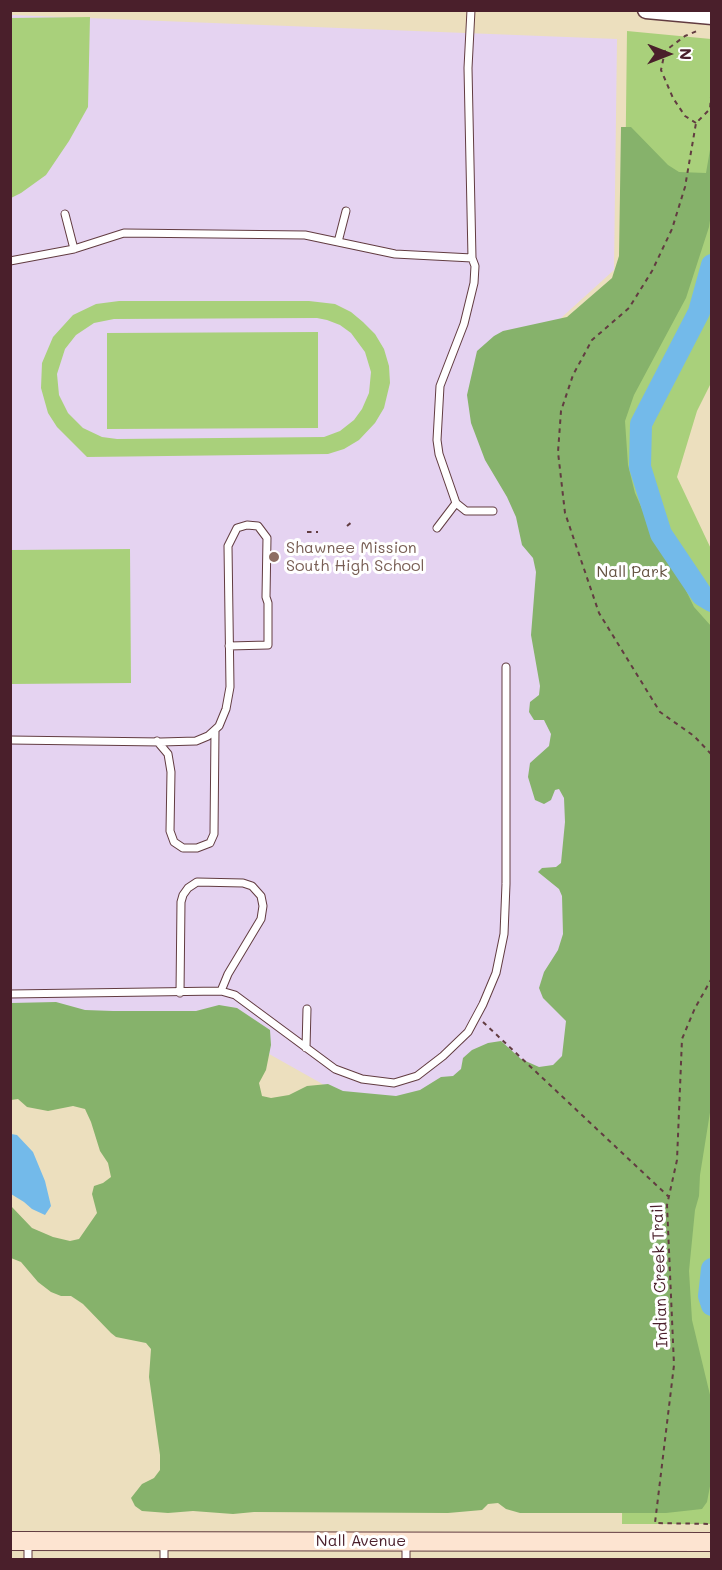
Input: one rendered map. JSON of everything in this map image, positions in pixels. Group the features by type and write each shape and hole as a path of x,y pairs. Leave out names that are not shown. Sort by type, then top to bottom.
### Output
{"main road":[{"name":"Nall Avenue","path":"19,1541 164,1541 406,1550 711,1542"}],"street":[{"path":"646,10 705,20"}],"lane":[{"path":"471,10 468,68 474,284 464,324 440,386 437,440 439,454 456,503 466,511 493,511"},
{"path":"338,242 346,210"},
{"path":"65,214 74,249"},
{"path":"10,261 74,249 124,233 306,235 395,254 472,258"},
{"path":"437,528 456,503"},
{"path":"10,740 196,741 215,730 226,709 230,687 228,546 237,528 247,525 258,526 267,538 268,645 230,646"},
{"path":"10,994 221,992 235,996 335,1069 363,1079 394,1083 417,1076 443,1056 468,1032 496,973 504,934 506,667"},
{"path":"157,741 168,754 171,772 170,831 174,842 183,848 197,848 210,843 214,834 215,730"},
{"path":"180,993 183,895 197,882 243,883 252,886 261,896 263,906 261,919 228,974 221,992"},
{"path":"306,1048 307,1009"},
{"path":"19,1541 28,1560"},
{"path":"164,1541 164,1560"}],"path":[{"path":"696,123 685,116 673,98 661,70 665,51 705,20"},
{"path":"711,85 710,110 696,123 685,187 672,229 652,271 629,308 592,340 573,375 561,411 558,452 565,513 599,613 660,712 694,736 711,755"},
{"path":"348,526 354,521"},
{"path":"307,532 318,532"},
{"name":"Indian Creek Trail","path":"711,978 694,1008 682,1040 677,1160 667,1205 674,1365 655,1523 711,1524"},
{"path":"476,1016 669,1197"}],"shaded area":[{"name":"Shawnee Mission South High School","path":"11,15 617,39 614,270 561,318 528,372 603,1055 430,1101 342,1095 223,1028 11,1033"}],"green space":[{"path":"90,17 88,107 46,175 11,198 11,18"},
{"name":"Nall Park","path":"627,31 711,39 711,383 697,411 677,477 712,551 711,1524 622,1524 627,715 570,325 624,276"},
{"path":"621,127 631,127 668,165 679,172 706,173 711,144 712,207 709,227 686,298 634,395 625,421 628,465 635,493 694,607 711,626 712,1100 700,1175 699,1196 695,1210 689,1271 692,1320 711,1399 711,1481 707,1502 702,1509 666,1513 520,1513 506,1509 498,1503 488,1504 482,1510 448,1513 254,1512 233,1514 142,1511 135,1506 131,1498 142,1484 154,1478 160,1470 149,1377 151,1349 146,1343 116,1337 83,1304 71,1296 61,1296 51,1292 38,1282 21,1262 11,1258 11,1206 32,1228 70,1241 79,1239 97,1213 92,1194 94,1186 111,1177 108,1163 100,1151 85,1109 73,1106 48,1111 27,1107 18,1099 11,1100 11,1003 56,1002 85,1010 113,1011 196,1011 219,1005 237,1008 270,1030 271,1045 266,1070 259,1083 262,1096 271,1098 289,1095 307,1086 328,1084 343,1091 396,1096 420,1090 441,1077 453,1076 461,1069 463,1058 472,1050 488,1043 501,1041 521,1059 539,1067 553,1065 562,1056 566,1021 543,998 539,988 544,972 558,950 563,934 562,896 559,889 538,872 542,868 556,867 561,863 565,822 564,798 559,789 555,790 551,800 544,804 535,800 528,777 530,763 549,746 551,734 544,720 534,720 529,712 530,702 539,695 540,686 531,635 536,572 533,558 522,545 516,517 507,497 485,460 471,423 467,395 477,351 494,336 503,331 567,317 612,278 619,256"},
{"path":"119,301 309,301 335,304 351,312 363,322 375,334 384,349 389,366 390,383 384,408 375,423 359,440 344,449 328,454 87,457 57,427 48,413 41,388 42,363 53,337 73,315 96,304","holes":["317,318 340,325 351,333 365,352 371,372 369,393 362,409 354,420 340,431 324,437 117,439 102,437 83,428 68,413 59,395 57,374 65,349 76,335 94,323 114,319"]},
{"path":"318,332 318,428 107,429 107,333"},
{"path":"130,549 131,683 11,684 11,550"}],"water":[{"path":"11,1134 17,1135 33,1152 45,1181 51,1206 45,1215 11,1194"}],"waterway":[{"path":"712,265 699,312 641,424 640,467 661,534 702,595 712,601"},
{"path":"712,1269 709,1296 712,1305"}],"place":[{"name":"Shawnee Mission South High School","path":"274,557"}]}
